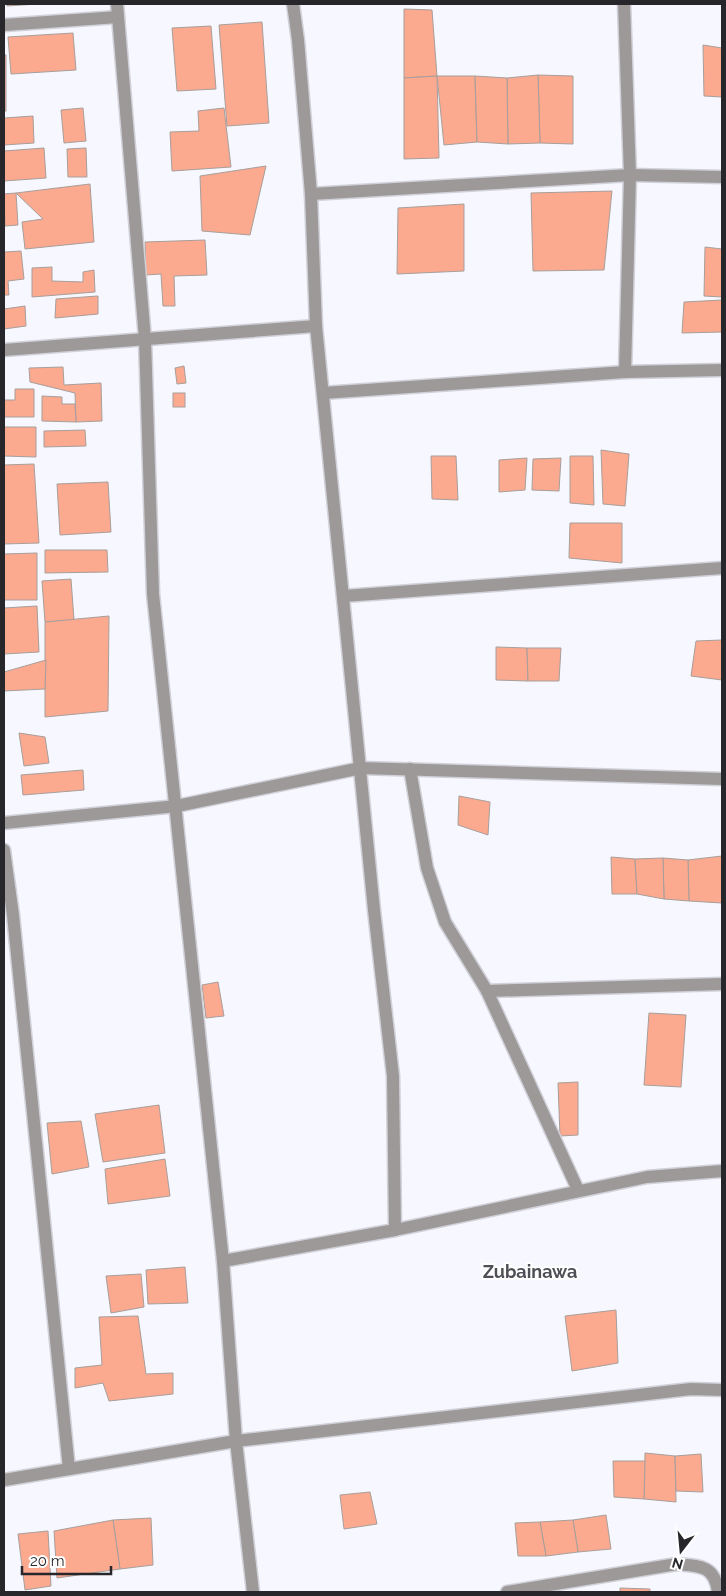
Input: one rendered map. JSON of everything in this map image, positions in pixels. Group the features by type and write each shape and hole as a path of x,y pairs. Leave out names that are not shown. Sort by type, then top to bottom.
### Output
{"street":[{"path":"117,4 145,339 154,594 223,1261 236,1441 253,1592"},
{"path":"293,4 298,40 311,194 316,326 393,1076 395,1230"},
{"path":"624,4 630,176 625,372"},
{"path":"4,25 118,17"},
{"path":"311,194 630,176 722,177"},
{"path":"4,350 316,326"},
{"path":"323,393 625,372 722,370"},
{"path":"344,596 722,568"},
{"path":"4,822 177,806 362,768 722,779"},
{"path":"410,769 427,868 445,922 487,991 578,1190"},
{"path":"4,850 8,916 69,1469"},
{"path":"487,991 722,984"},
{"path":"223,1261 395,1230 647,1177 722,1172"},
{"path":"4,1480 236,1441 691,1389 722,1390"},
{"path":"508,1592 677,1564 703,1566 712,1574 718,1592"}],"building":[{"path":"7,4 37,4 7,6"},
{"path":"404,9 432,10 437,76 404,78"},
{"path":"262,22 269,123 227,126 219,25"},
{"path":"211,26 216,89 177,91 172,28"},
{"path":"73,33 76,70 11,74 8,37"},
{"path":"703,45 722,48 722,97 704,96"},
{"path":"4,55 6,55 6,111 4,111"},
{"path":"538,75 573,76 573,144 540,143"},
{"path":"538,75 540,143 508,144 507,78"},
{"path":"437,76 475,76 477,142 444,145"},
{"path":"437,76 439,158 404,159 404,78"},
{"path":"475,76 507,78 508,144 477,142"},
{"path":"83,108 86,141 64,143 61,110"},
{"path":"224,108 231,167 172,171 170,132 199,131 198,111"},
{"path":"33,116 34,143 4,145 4,118"},
{"path":"44,148 46,178 4,181 4,151"},
{"path":"86,148 87,177 68,177 67,149"},
{"path":"266,166 250,235 202,231 200,176"},
{"path":"90,184 94,242 25,249 22,222 43,219 16,193"},
{"path":"612,191 604,270 533,271 531,193"},
{"path":"16,193 18,225 5,226 4,194"},
{"path":"464,204 464,271 397,274 398,208"},
{"path":"205,240 207,275 174,276 175,306 163,306 161,274 146,275 145,242"},
{"path":"705,247 722,249 722,297 704,296"},
{"path":"21,251 24,279 8,281 9,295 4,295 4,252"},
{"path":"52,267 52,281 83,282 83,272 94,270 95,292 32,297 32,268"},
{"path":"98,296 98,314 55,318 56,299"},
{"path":"722,300 722,332 682,333 684,302"},
{"path":"25,306 26,326 4,329 4,309"},
{"path":"184,366 186,383 177,384 175,368"},
{"path":"63,367 64,385 101,383 102,421 76,422 75,393 30,382 29,368"},
{"path":"15,389 34,389 34,417 4,417 4,400 15,400"},
{"path":"173,393 185,393 185,407 173,407"},
{"path":"42,396 62,397 62,404 75,404 76,422 42,421"},
{"path":"4,427 36,427 36,457 4,456"},
{"path":"85,430 86,446 44,447 44,431"},
{"path":"601,450 629,454 625,506 603,504"},
{"path":"431,456 456,456 458,500 432,499"},
{"path":"570,456 593,456 594,505 570,503"},
{"path":"527,458 525,490 499,492 499,460"},
{"path":"561,458 559,491 532,490 533,459"},
{"path":"34,464 39,543 4,544 4,465"},
{"path":"108,482 111,532 60,535 57,484"},
{"path":"570,523 622,523 622,563 569,558"},
{"path":"45,550 107,550 108,572 45,573"},
{"path":"37,553 37,600 4,600 4,554"},
{"path":"71,579 74,620 45,622 42,581"},
{"path":"37,606 39,652 4,654 4,608"},
{"path":"109,616 108,711 45,717 45,622"},
{"path":"722,640 722,680 691,676 696,641"},
{"path":"496,647 527,648 528,681 496,680"},
{"path":"527,648 561,648 559,681 528,681"},
{"path":"46,660 45,689 4,691 4,672"},
{"path":"19,733 45,737 49,763 24,766"},
{"path":"83,770 84,790 23,795 21,775"},
{"path":"459,796 490,802 488,835 458,825"},
{"path":"722,856 722,903 689,901 688,860"},
{"path":"611,857 635,859 637,894 612,894"},
{"path":"663,858 688,860 689,901 664,899"},
{"path":"663,858 664,899 637,894 635,859"},
{"path":"218,982 224,1016 206,1018 202,985"},
{"path":"649,1013 686,1015 681,1087 644,1085"},
{"path":"578,1082 578,1135 560,1136 558,1083"},
{"path":"159,1105 165,1153 103,1162 95,1114"},
{"path":"81,1121 89,1167 52,1174 47,1123"},
{"path":"165,1159 170,1196 108,1204 105,1169"},
{"path":"185,1267 188,1303 148,1304 146,1270"},
{"path":"141,1274 144,1307 111,1313 106,1276"},
{"path":"616,1310 618,1363 572,1371 565,1316"},
{"path":"138,1316 146,1374 173,1373 173,1394 109,1401 103,1383 75,1388 75,1368 102,1365 99,1317"},
{"path":"645,1453 675,1456 676,1502 644,1499"},
{"path":"701,1454 703,1492 676,1491 675,1456"},
{"path":"613,1461 645,1461 644,1499 614,1497"},
{"path":"370,1492 377,1524 344,1529 340,1495"},
{"path":"606,1515 611,1549 578,1552 573,1520"},
{"path":"151,1518 153,1565 120,1569 113,1520"},
{"path":"113,1520 120,1569 57,1578 54,1531"},
{"path":"573,1520 578,1552 546,1556 540,1522"},
{"path":"540,1522 546,1556 518,1556 515,1523"},
{"path":"48,1531 51,1586 25,1590 18,1534"},
{"path":"620,1588 650,1589 650,1592 620,1592"}],"district":[{"name":"Zubainawa","path":"530,1271"}]}
